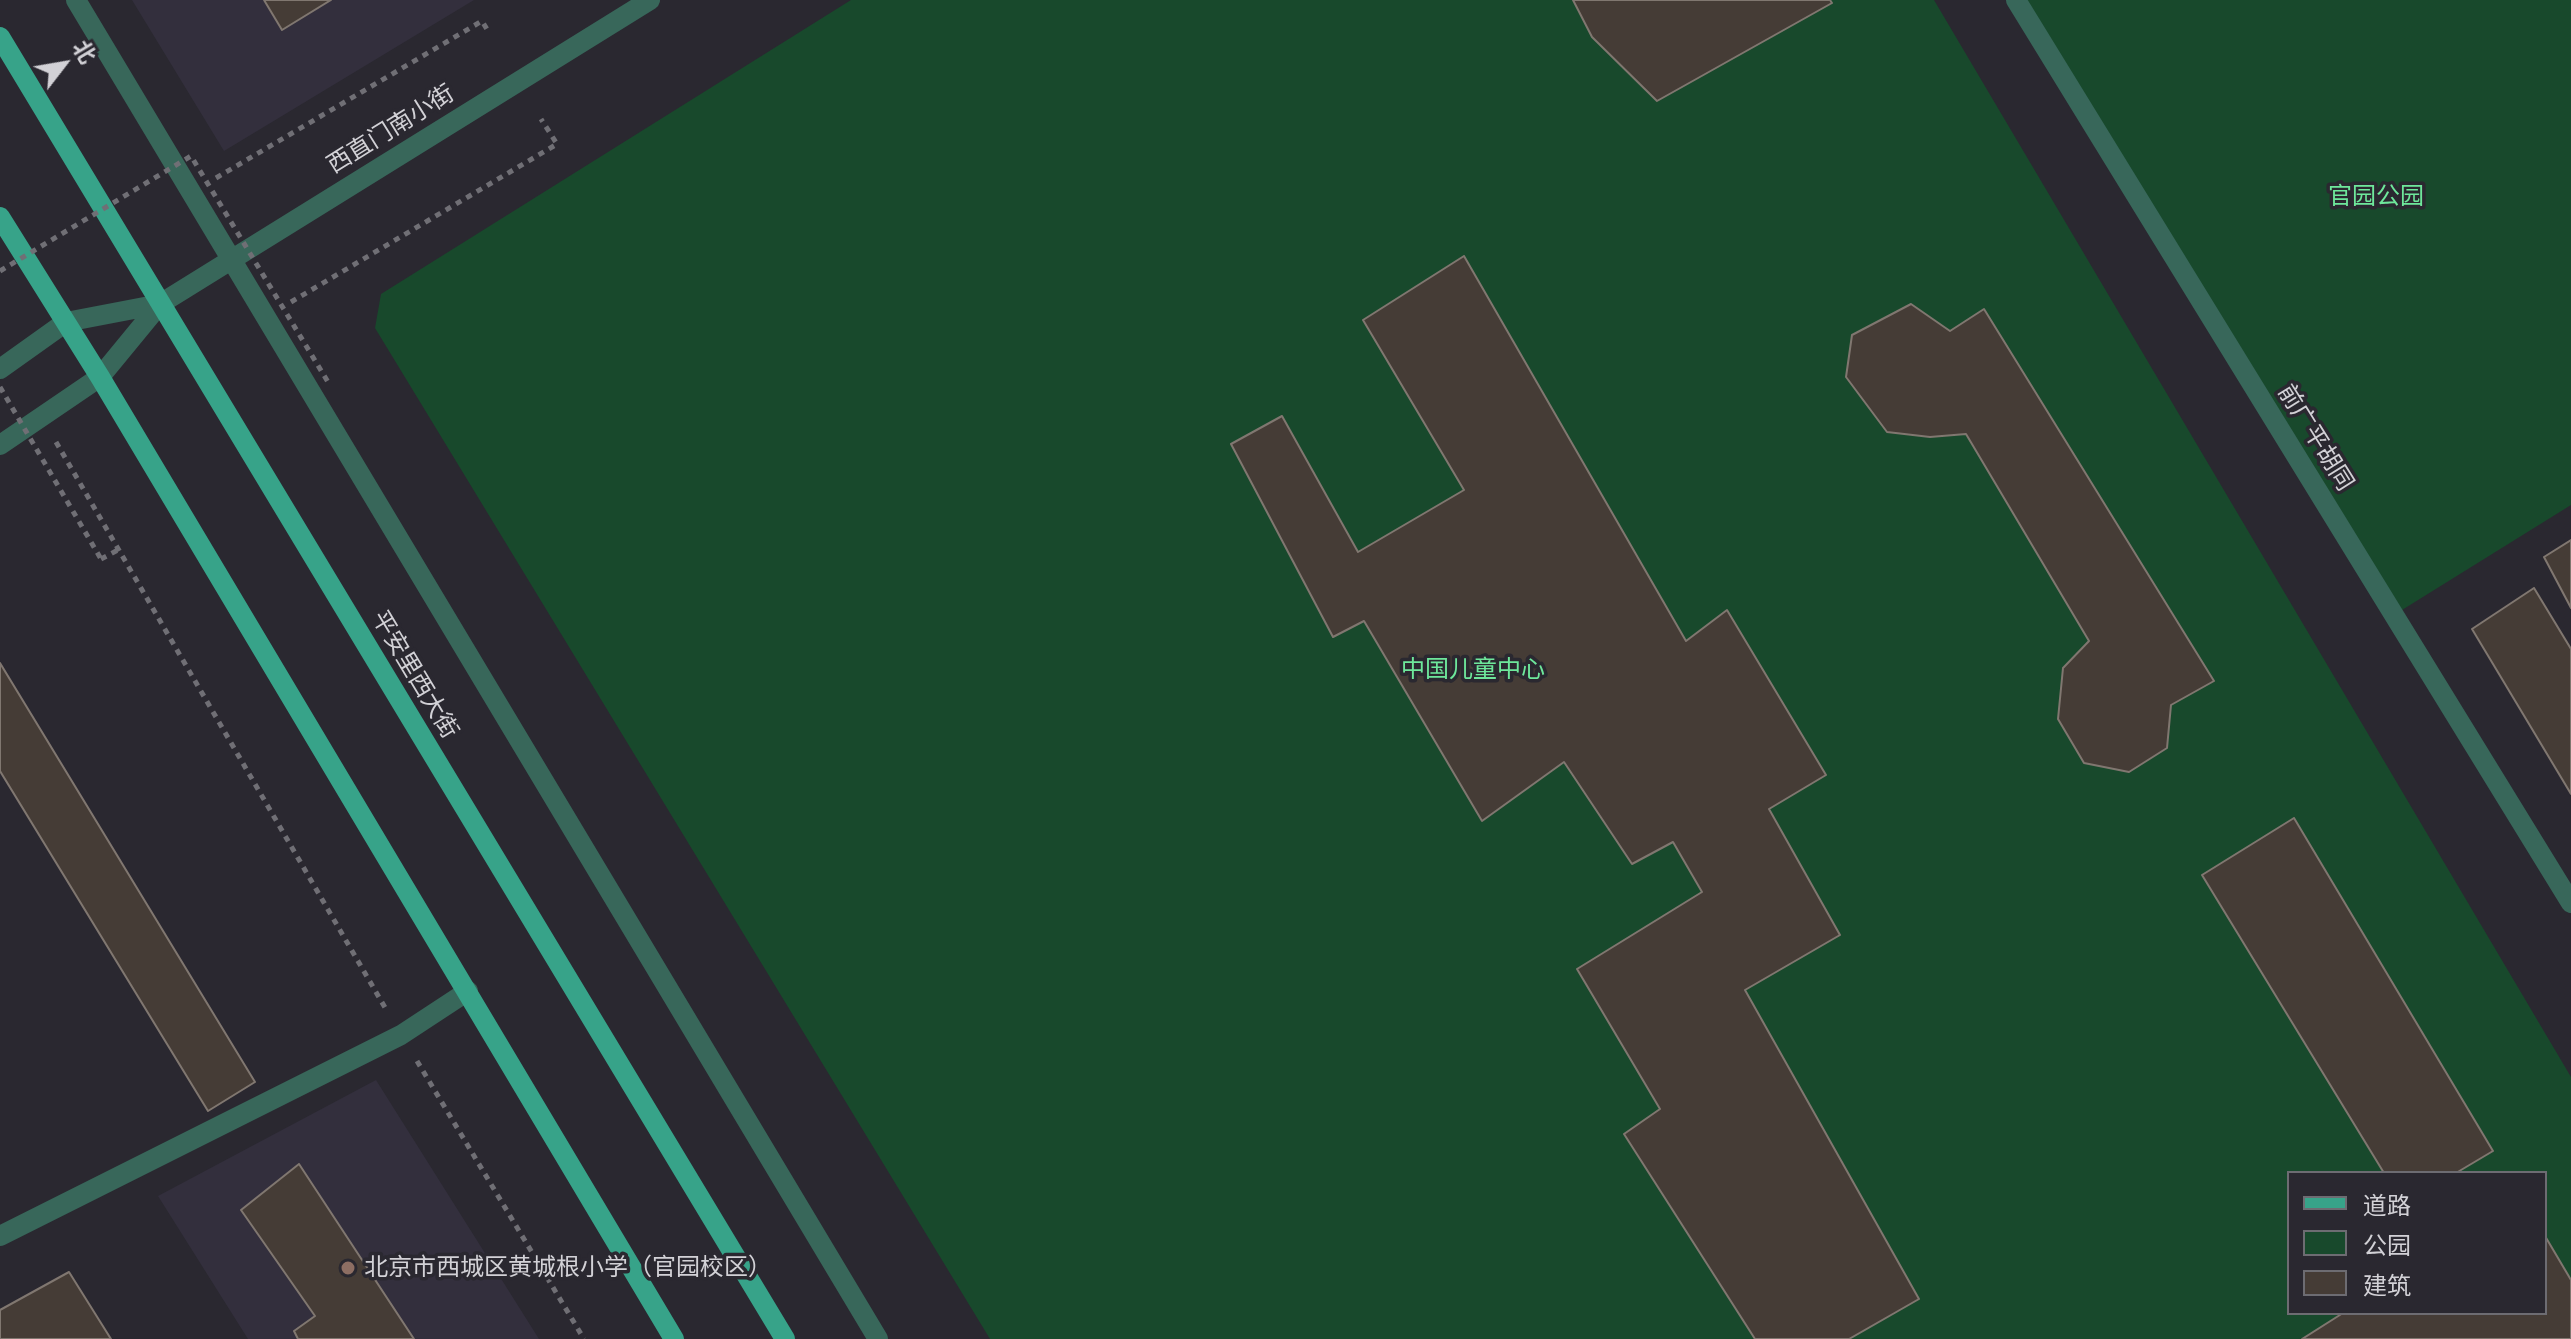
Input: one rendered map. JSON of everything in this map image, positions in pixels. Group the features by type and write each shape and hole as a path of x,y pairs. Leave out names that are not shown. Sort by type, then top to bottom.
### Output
{"main road":[{"name":"平安里西大街","path":"0,37 785,1339"},
{"path":"0,217 100,377 674,1339"}],"street":[{"path":"76,0 878,1339"},
{"name":"西直门南小街","path":"0,445 100,377 160,304 650,0"},
{"name":"前广平胡同","path":"2016,0 2571,903"},
{"name":"西直门南小街","path":"0,369 66,322 160,304"},
{"path":"0,1236 401,1035 468,991"}],"path":[{"path":"208,183 482,21 488,31"},
{"path":"283,307 557,144 541,119"},
{"path":"0,271 191,156 328,382"},
{"path":"0,387 101,559 118,550"},
{"path":"41,416 401,1035 584,1339"}],"shaded area":[{"path":"132,0 474,0 224,151"},
{"name":"北京市西城区黄城根小学（官园校区）","path":"376,1080 539,1339 248,1339 158,1196"}],"green space":[{"name":"中国儿童中心","path":"851,0 1934,0 2571,1077 2571,1339 990,1339 375,328 381,294"},
{"name":"官园公园","path":"2021,0 2571,0 2571,505 2402,610"}],"building":[{"path":"264,0 331,0 282,30"},
{"path":"1573,0 1830,0 1832,3 1657,101 1592,37"},
{"path":"1464,256 1686,641 1727,610 1826,775 1769,809 1840,935 1745,990 1919,1299 1849,1339 1755,1339 1624,1134 1660,1109 1577,969 1702,892 1673,842 1632,864 1564,762 1482,821 1364,621 1333,637 1231,444 1282,416 1358,552 1464,490 1363,320"},
{"path":"1911,304 1950,331 1984,309 2214,681 2171,705 2167,748 2129,772 2084,763 2058,719 2063,668 2089,641 1966,434 1930,437 1887,432 1846,377 1852,335"},
{"path":"2571,540 2571,608 2544,557"},
{"path":"2534,588 2571,649 2571,794 2472,629"},
{"path":"0,663 255,1082 208,1111 0,771"},
{"path":"2294,818 2493,1151 2459,1171 2383,1171 2202,875"},
{"path":"299,1164 414,1339 298,1339 294,1331 315,1316 241,1210"},
{"path":"2547,1239 2571,1280 2571,1339 2302,1339 2340,1315 2547,1315"},
{"path":"69,1272 111,1339 0,1339 0,1310"}],"place":[{"name":"北京市西城区黄城根小学（官园校区）","path":"348,1268"}]}
